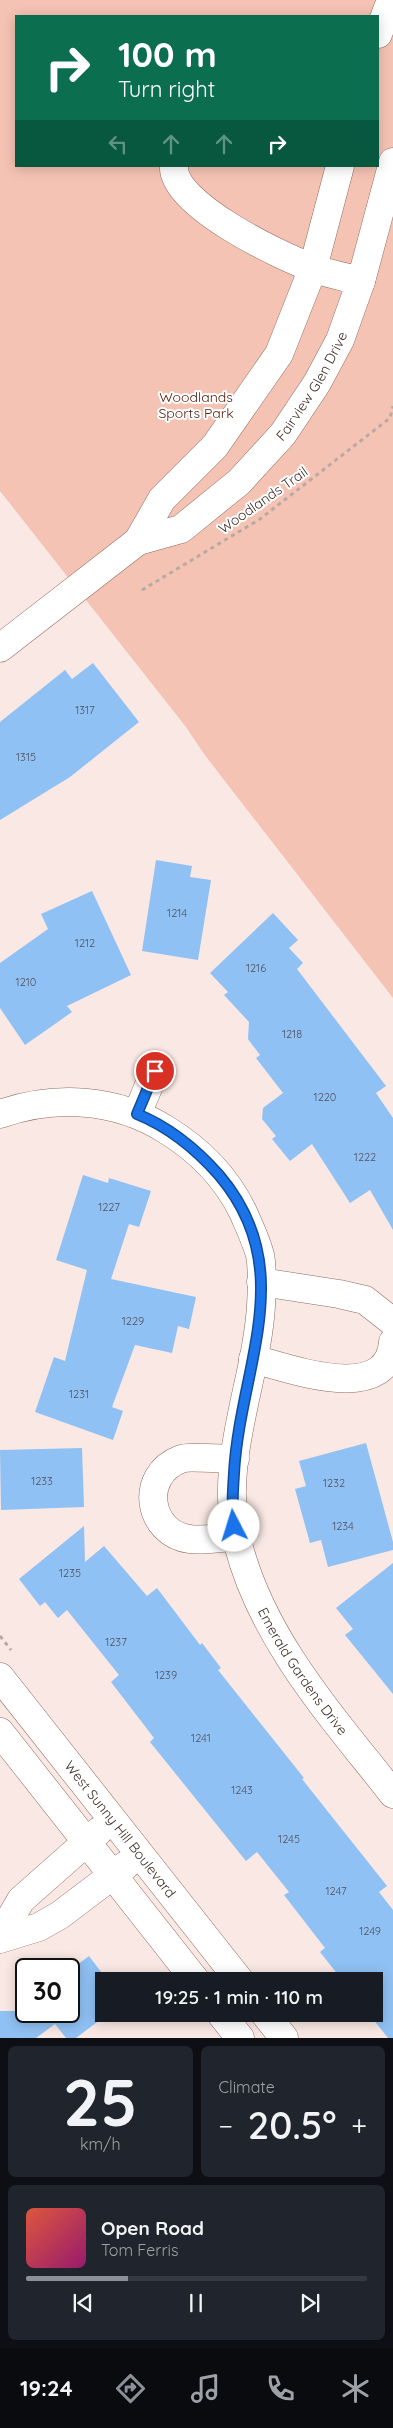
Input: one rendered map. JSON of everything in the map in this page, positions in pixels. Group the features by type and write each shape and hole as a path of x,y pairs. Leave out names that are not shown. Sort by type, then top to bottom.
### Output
{"street":[{"path":"379,31 391,0"},
{"name":"Fairview Glen Drive","path":"138,541 181,530 239,482 283,434 317,383 340,340 361,281 393,162"},
{"path":"174,167 173,175 187,196 216,219 313,268 361,281"},
{"name":"Fairview Glen Drive","path":"0,648 138,541 162,498 215,446 279,354 313,268 340,167"},
{"path":"137,1114 155,1071"},
{"name":"Emerald Gardens Drive","path":"0,1114 39,1103 68,1102 97,1104 137,1114 180,1138 210,1165 233,1191 249,1225 260,1257 261,1282 259,1325 240,1416 235,1459 232,1509 236,1536 249,1582 282,1649 393,1794"},
{"path":"261,1282 366,1300 393,1322"},
{"path":"253,1359 327,1378 366,1377 379,1371 392,1352 393,1342"},
{"path":"235,1459 182,1458 163,1470 152,1491 156,1514 166,1528 189,1539 236,1536"},
{"name":"West Sunny Hill Boulevard","path":"0,1677 233,1972"},
{"path":"0,1732 189,1972"},
{"path":"0,1938 22,1900 111,1819"},
{"path":"0,1938 39,1927 60,1915 139,1855"},
{"path":"228,2022 240,2038"},
{"path":"271,2022 284,2038"}],"path":[{"name":"Woodlands Trail","path":"142,590 260,519 391,417 393,406"}],"green space":[{"name":"Woodlands Sports Park","path":"0,0 393,0 393,998 204,754 186,727 0,491"}],"building":[{"path":"93,663 139,722 70,777 0,820 0,722 65,670 72,679"},
{"path":"156,860 192,866 190,877 211,880 198,960 142,951"},
{"path":"92,891 131,975 67,1006 72,1012 25,1045 0,1008 0,963 48,929 41,914"},
{"path":"273,913 298,940 289,948 303,963 297,969 386,1086 376,1093 393,1118 393,1230 370,1190 350,1203 312,1144 290,1161 272,1139 276,1136 262,1119 263,1108 283,1093 256,1058 260,1055 248,1039 249,1022 224,995 228,992 210,973"},
{"path":"83,1175 108,1183 109,1178 151,1191 139,1227 129,1224 111,1279 196,1297 189,1329 178,1326 172,1353 135,1345 112,1407 123,1411 113,1440 35,1412 54,1357 65,1361 87,1270 56,1260"},
{"path":"366,1443 393,1542 393,1550 328,1567 321,1540 310,1543 295,1489 306,1486 299,1461"},
{"path":"82,1448 84,1507 1,1510 0,1450"},
{"path":"84,1526 85,1562 104,1546 147,1596 157,1588 200,1645 202,1643 221,1668 218,1670 387,1886 379,1892 393,1910 393,2038 388,2038 375,2022 383,2022 383,1972 336,1972 320,1952 325,1948 284,1895 289,1892 257,1852 246,1861 150,1742 154,1738 111,1682 119,1675 67,1610 58,1618 45,1602 40,1606 19,1579"},
{"path":"393,1563 393,1694 345,1635 353,1629 336,1608"},
{"path":"89,1956 101,1972 95,1972 95,2022 97,2022 76,2038 66,2038 55,2024 36,2038 0,2038 0,2011 15,2011 15,2023 80,2023 80,1963"}],"route":[{"path":"155,1071 137,1114 180,1138 210,1165 233,1191 249,1225 260,1257 262,1287 259,1325 252,1368 240,1416 232,1509 234,1526"}]}
